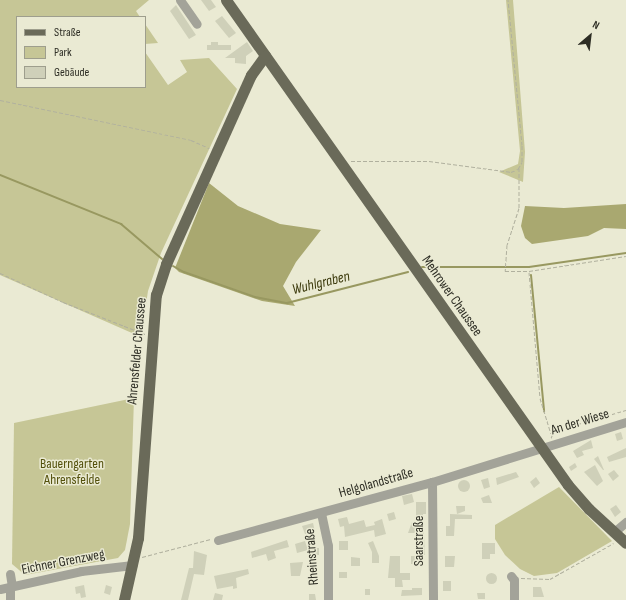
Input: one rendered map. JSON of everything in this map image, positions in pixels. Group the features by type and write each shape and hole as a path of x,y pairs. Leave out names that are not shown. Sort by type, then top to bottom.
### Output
{"main road":[{"name":"Mehrower Chaussee","path":"226,0 542,448 587,507 620,537"},
{"name":"Ahrensfelder Chaussee","path":"124,600 133,562 141,505 151,334 161,278 251,75 265,56"}],"street":[{"path":"180,0 197,24"},
{"name":"An der Wiese","path":"542,448 626,422"},
{"name":"Helgolandstraße","path":"218,540 432,482 542,448"},
{"name":"Saarstraße","path":"432,482 433,600"},
{"name":"Rheinstraße","path":"321,513 328,546 328,600"},
{"path":"620,537 626,522"},
{"name":"Eichner Grenzweg","path":"0,589 133,562"},
{"path":"10,574 10,600"},
{"path":"513,578 514,600"}],"path":[{"path":"508,0 522,145 522,162 518,169 519,208 507,246 505,270 529,271 626,256"},
{"path":"0,100 191,140 203,147 218,149"},
{"path":"342,165 349,161 429,161 511,172 518,169"},
{"path":"529,271 540,398 551,433 553,445"},
{"path":"0,273 132,331 151,334"},
{"path":"551,433 626,410"},
{"path":"513,578 550,579 613,544 620,537"},
{"path":"133,562 194,543 218,540"}],"green space":[{"path":"0,0 149,0 136,11 139,16 16,16 16,88 146,88 146,53 168,85 187,72 180,60 209,58 237,89 161,253 148,291 141,337 0,275"},
{"path":"506,0 513,0 525,152 523,182 499,172 518,164 520,151"},
{"path":"146,25 158,43 146,44"},
{"name":"Bauerngarten Ahrensfelde","path":"134,398 130,524 125,550 118,558 25,575 12,564 14,423"},
{"path":"559,487 612,541 557,573 534,576 520,569 505,555 495,539 495,525"}],"shaded area":[{"path":"209,183 238,206 280,224 321,230 296,262 283,286 295,306 262,301 179,272 175,268"},
{"path":"626,204 626,229 604,228 588,236 532,244 525,238 521,226 525,206 564,208"}],"building":[{"path":"201,0 211,0 216,7 209,11"},
{"path":"176,5 196,35 189,39 170,11"},
{"path":"222,16 236,33 229,38 215,21"},
{"path":"211,42 218,42 218,45 231,45 231,50 207,50 207,45 211,45"},
{"path":"247,42 253,51 246,56 246,64 235,63 235,58 225,58"},
{"path":"621,432 623,439 617,441 615,434"},
{"path":"591,440 593,448 582,451 584,455 577,458 573,451"},
{"path":"626,448 626,457 609,462 607,457"},
{"path":"598,456 604,470 594,459"},
{"path":"575,463 577,467 571,471 569,467"},
{"path":"595,465 603,481 597,486 584,472"},
{"path":"614,470 619,476 613,481 608,474"},
{"path":"516,472 519,477 497,485 496,478"},
{"path":"536,477 540,483 534,488 530,482"},
{"path":"488,478 490,487 484,489 481,480"},
{"path":"462,480 466,480 470,486 466,492 462,492 458,488 458,484"},
{"path":"412,494 414,502 404,505 402,496"},
{"path":"489,495 492,503 483,503 481,498"},
{"path":"416,502 426,502 426,514 423,514 425,555 416,555 416,533 408,533 412,522 416,522"},
{"path":"616,505 621,512 615,517 610,509"},
{"path":"456,506 465,506 465,511 457,514"},
{"path":"394,512 396,519 389,521 387,514"},
{"path":"450,514 472,515 472,519 455,519 454,536 446,536 446,526 450,526"},
{"path":"347,517 349,524 364,520 366,527 375,525 374,522 382,519 386,534 375,537 374,530 345,537 344,526 340,527 338,519"},
{"path":"313,523 315,532 305,534 302,526"},
{"path":"287,540 289,547 274,551 276,558 268,561 266,554 252,558 251,552"},
{"path":"305,541 308,550 297,553 295,544"},
{"path":"339,541 348,541 348,550 339,550"},
{"path":"373,541 379,556 379,563 372,563 372,552 368,543"},
{"path":"482,543 495,543 495,554 490,554 490,559 482,559"},
{"path":"312,548 319,548 319,555 312,555"},
{"path":"194,551 207,555 204,575 194,574 188,600 181,600 189,568 193,568"},
{"path":"390,556 400,556 400,573 410,573 410,580 402,580 403,587 395,587 395,578 388,578"},
{"path":"411,556 420,556 420,564 411,564"},
{"path":"445,556 455,556 454,567 445,567"},
{"path":"351,557 360,558 360,566 351,566"},
{"path":"303,562 300,576 291,576 290,563"},
{"path":"248,569 249,574 236,578 237,588 233,589 233,586 217,589 214,576"},
{"path":"339,572 347,572 347,578 339,578"},
{"path":"489,573 493,573 495,574 495,582 489,583 486,580 486,576"},
{"path":"311,578 316,578 316,585 311,585"},
{"path":"443,581 451,581 451,591 443,591"},
{"path":"84,585 86,597 81,598 80,593 76,594 75,587"},
{"path":"106,585 112,587 110,595 104,593"},
{"path":"533,587 541,587 544,597 533,597"},
{"path":"412,588 422,588 422,595 401,596 402,590 412,590"},
{"path":"365,589 370,589 370,595 365,595"},
{"path":"215,593 223,595 222,600 213,600"},
{"path":"477,593 485,593 485,599 478,599"},
{"path":"309,594 315,594 316,600 309,600"}],"waterway":[{"name":"Wuhlgraben","path":"0,175 121,224 162,259"},
{"name":"Wuhlgraben","path":"422,267 529,267 626,253"},
{"name":"Wuhlgraben","path":"173,266 184,272 255,297 287,303 408,272"},
{"path":"531,275 544,411"}]}
